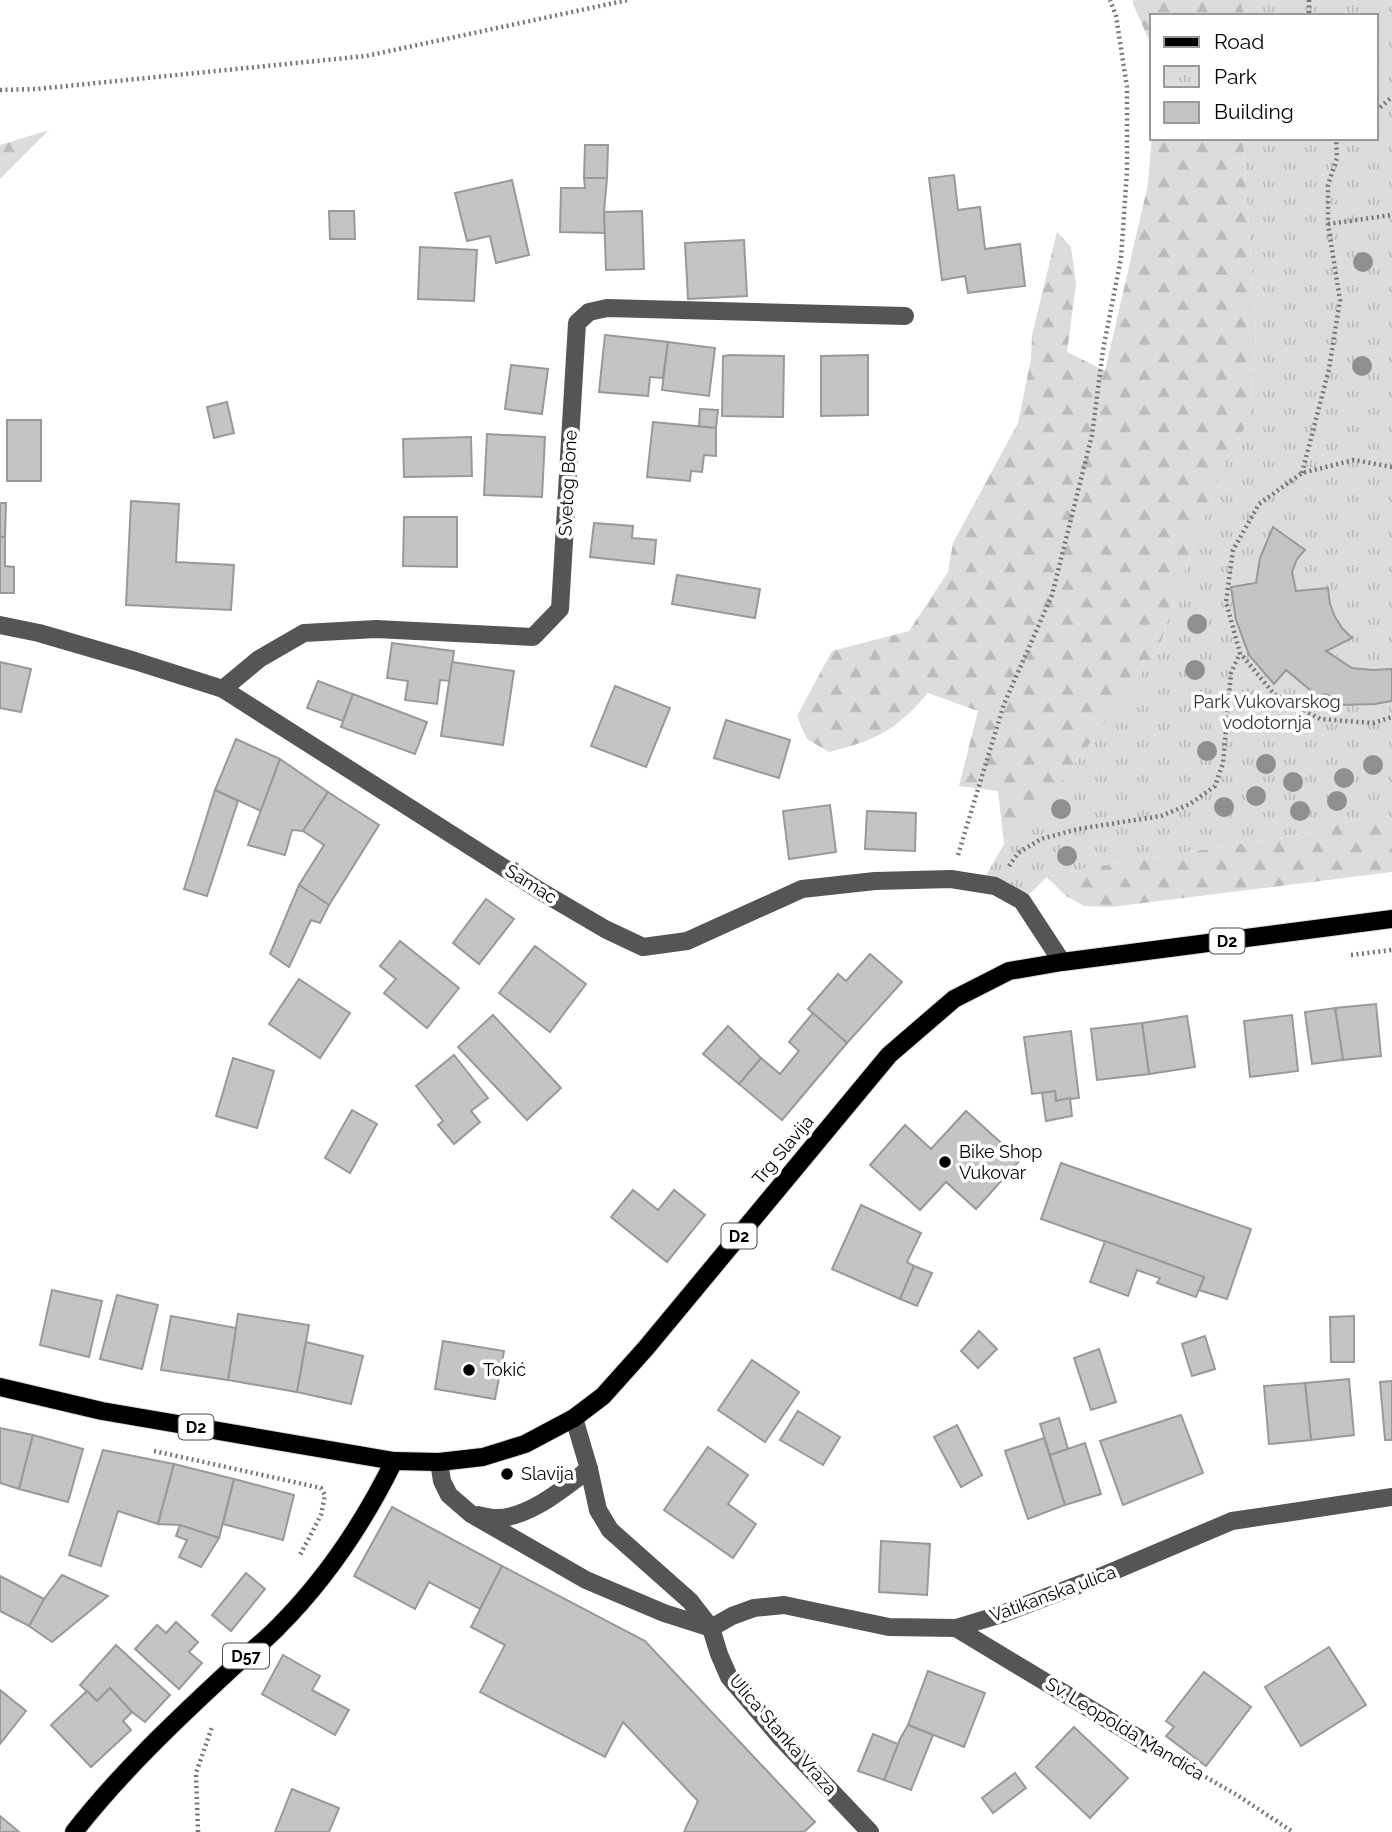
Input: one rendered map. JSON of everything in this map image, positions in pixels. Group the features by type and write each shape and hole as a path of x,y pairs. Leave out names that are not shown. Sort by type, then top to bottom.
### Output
{"main road":[{"name":"D2","path":"1062,962 1392,919"},
{"name":"Trg Slavija","path":"394,1461 439,1462 483,1457 525,1444 574,1418 603,1396 646,1348 889,1055 954,999 1009,971 1062,962"},
{"name":"D2","path":"0,1387 102,1411 394,1461"},
{"name":"D57","path":"74,1832 169,1727 278,1628 326,1573 376,1498 394,1461"}],"street":[{"name":"Svetog Bone","path":"223,689 259,659 304,633 376,629 533,637 551,619 560,609 577,323 589,312 607,308 905,316"},
{"name":"Šamac","path":"0,625 39,633 223,689 542,892 604,929 643,947 687,941 802,889 875,881 951,879 995,886 1022,901 1062,962"},
{"path":"574,1418 598,1510 610,1530 690,1601 712,1628"},
{"path":"439,1462 442,1481 449,1495 471,1514 586,1580 664,1613 712,1628"},
{"path":"471,1514 494,1519 508,1517 542,1503 589,1469"},
{"name":"Vatikanska ulica","path":"712,1628 732,1616 754,1608 784,1605 889,1627 956,1628 1002,1614 1102,1576 1232,1521 1392,1497"},
{"name":"Ulica Stanka Vraza","path":"712,1628 729,1677 780,1737 870,1832"},
{"name":"Sv. Leopolda Mandića","path":"956,1628 1150,1745"}],"path":[{"path":"0,90 37,89 366,56 628,0"},
{"path":"951,879 1004,704 1052,595 1092,435 1103,350 1121,258 1127,171 1127,87 1116,16 1110,0"},
{"path":"1378,109 1392,97"},
{"path":"1302,473 1329,369 1340,300 1328,224 1328,185 1337,158 1336,140"},
{"path":"1328,224 1392,215"},
{"path":"1392,467 1353,460 1302,473 1259,505 1233,550 1226,602 1240,653 1274,694 1320,719 1373,723 1392,716"},
{"path":"1018,853 1041,839 1078,829 1161,816 1190,804 1215,786 1223,764 1231,673 1240,653"},
{"path":"1339,957 1392,950"},
{"path":"154,1451 321,1488 325,1495"},
{"path":"198,1832 196,1773 213,1726"},
{"name":"Sv. Leopolda Mandića","path":"1150,1745 1237,1795 1293,1832"}],"green space":[{"path":"1133,0 1240,0 1244,14 1150,14 1150,42"},
{"name":"Park Vukovarskog vodotornja","path":"1240,0 1392,0 1392,816 1341,823 1310,833 1091,867 1047,877 1022,901 981,884 1004,844 1031,819 1058,787 1159,649 1177,591 1226,460 1250,419 1256,333 1243,140 1378,140 1378,14 1244,14"},
{"path":"49,130 0,179 0,145"},
{"path":"1152,140 1243,140 1256,333 1250,419 1226,460 1177,591 1159,649 1058,787 1031,819 1004,844 998,791 959,786 978,711 928,693 905,717 884,732 860,743 829,752 807,739 797,716 832,651 909,631 948,572 953,543 1018,423 1031,359 1032,335 1057,232 1071,247 1076,285 1067,352 1105,371 1148,184"},
{"path":"1392,816 1392,872 1111,907 1084,906 1066,896 1047,877 1091,867 1310,833 1341,823"}],"building":[{"path":"585,145 608,145 607,178 584,178"},
{"path":"954,175 958,210 980,207 985,249 1020,244 1025,286 968,293 965,276 942,280 929,178"},
{"path":"584,178 607,178 605,233 560,232 561,188 585,188"},
{"path":"512,180 529,255 496,263 490,236 467,241 455,193"},
{"path":"329,211 354,211 355,239 330,239"},
{"path":"642,211 644,269 606,270 604,212"},
{"path":"744,240 747,296 688,299 685,243"},
{"path":"420,247 477,250 474,301 418,299"},
{"path":"605,335 668,342 663,378 650,377 648,396 599,392"},
{"path":"668,342 715,348 709,396 662,390"},
{"path":"868,355 868,415 821,416 821,356"},
{"path":"723,356 784,356 783,417 722,416"},
{"path":"511,365 548,369 542,414 505,409"},
{"path":"227,402 234,433 214,438 207,407"},
{"path":"700,409 718,410 716,428 699,427"},
{"path":"7,420 41,420 41,481 7,481"},
{"path":"653,422 716,428 716,456 704,455 702,472 691,471 690,481 647,477"},
{"path":"487,434 545,437 542,497 484,495"},
{"path":"471,437 472,476 404,477 403,439"},
{"path":"131,501 179,504 176,562 234,565 231,610 126,605"},
{"path":"0,503 6,503 5,537 0,537"},
{"path":"404,517 457,517 457,567 403,566"},
{"path":"594,523 633,526 632,538 656,540 654,564 590,557"},
{"path":"1273,527 1305,550 1297,559 1292,572 1296,591 1328,588 1335,617 1352,638 1326,651 1352,668 1392,669 1392,701 1342,705 1342,700 1324,694 1321,699 1286,670 1274,684 1249,655 1236,620 1231,587 1256,583 1260,558"},
{"path":"0,537 5,537 5,566 14,567 14,593 0,593"},
{"path":"677,575 760,589 755,618 672,604"},
{"path":"392,643 454,651 450,681 440,680 437,704 405,700 408,681 387,678"},
{"path":"0,662 31,669 21,712 0,708"},
{"path":"452,662 514,671 503,745 441,736"},
{"path":"318,681 353,694 343,721 307,708"},
{"path":"615,686 670,708 646,767 591,746"},
{"path":"353,694 427,722 415,754 341,727"},
{"path":"726,720 790,740 779,778 714,758"},
{"path":"236,739 280,759 261,811 215,790"},
{"path":"280,759 328,792 303,831 292,830 285,855 248,845"},
{"path":"215,790 238,801 207,896 184,889"},
{"path":"328,792 379,825 329,905 299,885 324,845 303,831"},
{"path":"830,805 836,852 789,859 783,811"},
{"path":"867,811 916,813 915,851 865,849"},
{"path":"299,885 329,905 320,923 311,920 289,967 270,954"},
{"path":"486,899 514,919 479,964 453,943"},
{"path":"400,941 459,988 427,1028 384,993 396,979 380,966"},
{"path":"535,946 586,984 550,1032 499,993"},
{"path":"870,954 902,982 847,1043 808,1009 838,974 846,981"},
{"path":"299,979 350,1013 320,1058 269,1024"},
{"path":"1376,1004 1381,1056 1343,1060 1335,1008"},
{"path":"1335,1008 1343,1060 1312,1064 1305,1012"},
{"path":"813,1013 847,1043 782,1120 739,1084 761,1058 780,1074 799,1051 789,1042"},
{"path":"493,1015 561,1088 527,1120 458,1047"},
{"path":"1292,1015 1298,1071 1250,1077 1244,1021"},
{"path":"1187,1016 1195,1067 1149,1074 1142,1023"},
{"path":"1142,1023 1149,1074 1097,1080 1091,1029"},
{"path":"728,1026 761,1058 739,1084 703,1054"},
{"path":"1071,1031 1079,1098 1056,1101 1055,1091 1032,1094 1024,1037"},
{"path":"454,1055 488,1098 471,1111 480,1122 454,1144 438,1125 443,1121 416,1086"},
{"path":"233,1058 274,1071 257,1128 216,1116"},
{"path":"1055,1091 1056,1101 1070,1098 1072,1116 1046,1121 1042,1093"},
{"path":"352,1110 377,1124 350,1173 325,1158"},
{"name":"Bike Shop Vukovar","path":"966,1111 1020,1160 976,1209 946,1182 920,1210 870,1165 905,1125 931,1149"},
{"path":"1061,1163 1251,1229 1227,1299 1199,1290 1204,1277 1041,1219"},
{"path":"633,1190 658,1210 674,1190 705,1215 667,1262 611,1217"},
{"path":"861,1205 921,1233 907,1262 914,1266 900,1299 832,1269"},
{"path":"1105,1241 1204,1277 1196,1297 1157,1283 1160,1278 1137,1270 1128,1296 1090,1282"},
{"path":"914,1266 932,1273 917,1306 900,1299"},
{"path":"52,1290 102,1301 89,1357 40,1345"},
{"path":"117,1295 158,1305 142,1369 100,1359"},
{"path":"238,1314 309,1325 297,1392 228,1380"},
{"path":"171,1316 236,1328 228,1380 161,1370"},
{"path":"1354,1316 1354,1362 1331,1362 1330,1317"},
{"path":"979,1331 997,1349 978,1368 961,1351"},
{"path":"1205,1336 1215,1369 1192,1376 1182,1344"},
{"name":"Tokić","path":"443,1341 504,1351 495,1399 435,1389"},
{"path":"306,1342 363,1356 351,1404 297,1392"},
{"path":"1099,1349 1116,1402 1091,1410 1074,1358"},
{"path":"752,1360 799,1392 765,1442 718,1410"},
{"path":"1349,1379 1354,1435 1311,1440 1305,1383"},
{"path":"1392,1381 1392,1440 1385,1440 1380,1382"},
{"path":"1305,1383 1311,1440 1269,1444 1264,1386"},
{"path":"798,1411 840,1437 823,1465 780,1440"},
{"path":"1181,1415 1203,1473 1123,1505 1100,1441"},
{"path":"1059,1418 1068,1449 1050,1455 1040,1424"},
{"path":"957,1425 982,1475 961,1487 934,1437"},
{"path":"0,1428 33,1435 19,1489 0,1483"},
{"path":"33,1435 83,1449 68,1502 19,1489"},
{"path":"1044,1438 1065,1505 1028,1519 1005,1451"},
{"path":"1085,1443 1101,1494 1065,1505 1050,1455"},
{"path":"708,1447 748,1475 728,1504 756,1524 733,1558 664,1510"},
{"path":"103,1450 174,1464 158,1524 118,1511 101,1566 69,1555"},
{"path":"174,1464 234,1479 219,1538 180,1525 158,1524"},
{"path":"234,1479 294,1495 283,1540 223,1524"},
{"path":"392,1507 502,1566 480,1609 429,1582 415,1609 354,1576"},
{"path":"180,1525 219,1538 201,1567 179,1557 187,1540 176,1536"},
{"path":"881,1541 930,1544 927,1595 879,1592"},
{"path":"502,1566 645,1641 815,1822 804,1832 684,1832 698,1801 623,1722 605,1757 480,1692 505,1645 471,1627"},
{"path":"246,1573 265,1589 231,1631 212,1615"},
{"path":"62,1575 108,1596 52,1642 29,1626"},
{"path":"0,1576 44,1599 29,1626 0,1611"},
{"path":"176,1622 198,1642 189,1652 202,1663 179,1689 135,1649 157,1625 166,1633"},
{"path":"116,1645 170,1695 145,1722 110,1688 97,1701 80,1685"},
{"path":"1329,1647 1366,1705 1301,1746 1265,1687"},
{"path":"283,1655 320,1676 312,1690 349,1710 335,1735 262,1694"},
{"path":"928,1671 985,1693 964,1747 908,1725"},
{"path":"1204,1672 1251,1707 1206,1766 1166,1736 1174,1727 1166,1721"},
{"path":"110,1688 132,1712 123,1721 131,1730 91,1767 51,1725 87,1691 97,1701"},
{"path":"0,1690 26,1711 0,1744"},
{"path":"908,1725 933,1735 911,1790 884,1780"},
{"path":"1074,1727 1128,1778 1090,1818 1036,1767"},
{"path":"873,1734 898,1744 884,1780 858,1771"},
{"path":"1015,1773 1026,1788 993,1813 982,1798"},
{"path":"292,1789 339,1808 329,1832 275,1832"},
{"path":"0,1816 19,1832 0,1832"}],"place":[{"name":"Bike Shop Vukovar","path":"945,1162"},
{"name":"Tokić","path":"469,1370"},
{"name":"Slavija","path":"507,1474"}]}
